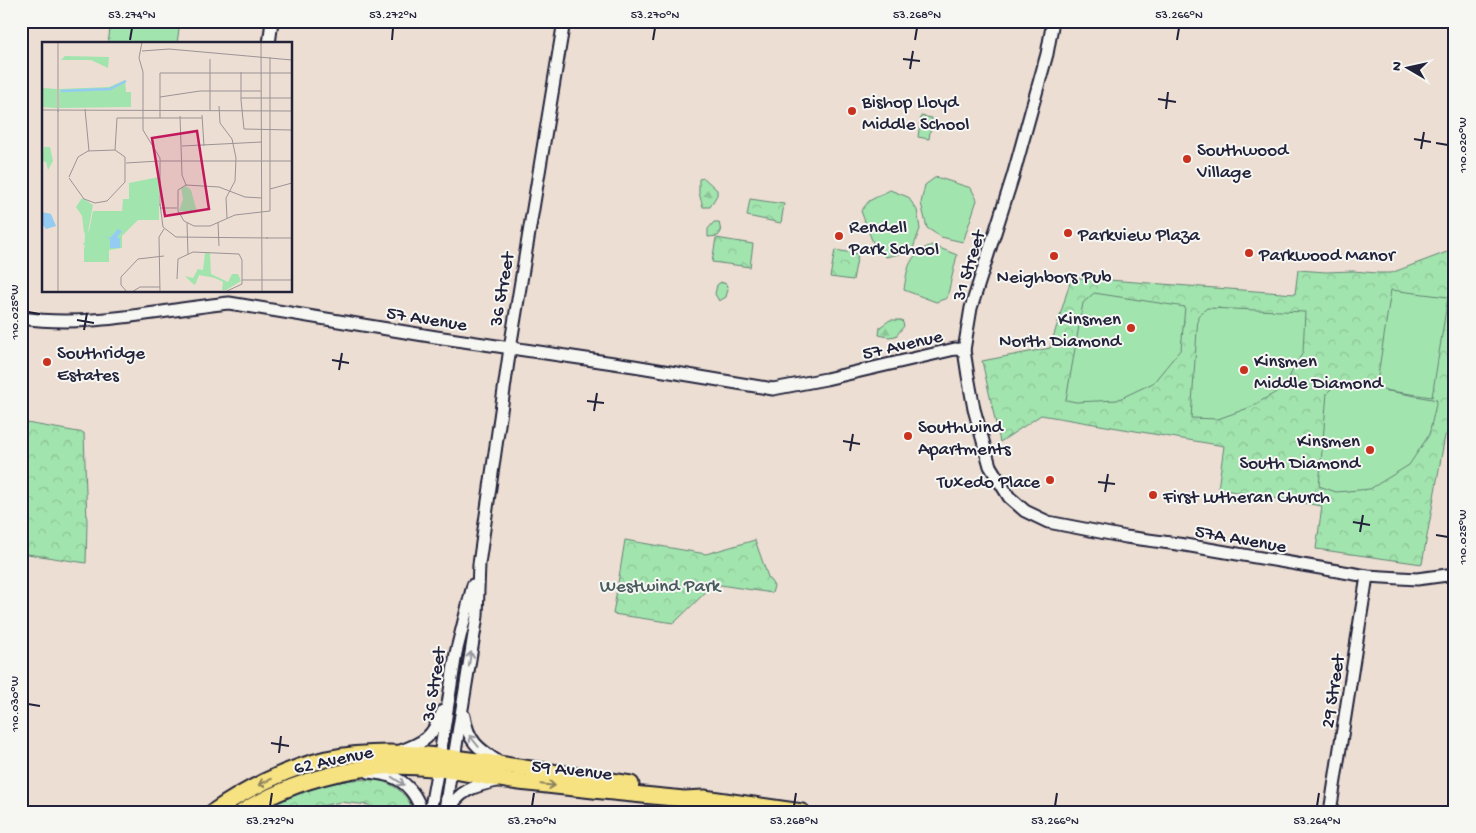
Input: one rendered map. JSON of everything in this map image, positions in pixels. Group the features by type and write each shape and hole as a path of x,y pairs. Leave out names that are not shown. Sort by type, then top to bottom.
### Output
{"main road":[{"name":"62 Avenue","path":"213,812 247,790 300,767 326,759 360,754 396,752 446,763"},
{"name":"62 Avenue","path":"242,812 269,796 302,782 322,777 391,766 446,763"},
{"name":"59 Avenue","path":"446,763 503,772 685,792 704,798 802,812"}],"street":[{"path":"269,42 272,21"},
{"name":"36 Street","path":"430,812 462,707 477,616 479,564 510,348 564,21"},
{"name":"31 Street","path":"1025,511 1009,497 990,466 974,409 964,350 971,308 1013,176 1047,54 1053,21"},
{"name":"57 Avenue","path":"21,318 91,321 146,315 201,305 229,297 510,348 772,389 826,379 956,349 964,350"},
{"name":"57A Avenue","path":"1025,511 1048,522 1071,528 1367,576 1417,580 1455,574"},
{"name":"36 Street","path":"445,812 450,693 456,653 479,564"},
{"name":"29 Street","path":"1330,812 1367,576"},
{"path":"396,752 416,745 428,738 437,725 450,693"},
{"path":"449,812 452,803 467,790 483,784 503,772 470,738 466,730 462,707"},
{"path":"360,770 391,776 400,782 411,790 420,802 421,812"}],"green space":[{"path":"111,21 180,21 177,42 108,42"},
{"path":"921,116 932,118 929,139 918,137"},
{"path":"936,177 971,188 977,200 963,242 941,237 927,228 921,203 925,185"},
{"path":"704,178 717,190 717,195 710,207 703,207 699,193 699,179"},
{"path":"890,190 908,197 917,210 920,229 912,251 886,257 873,243 861,211 869,201"},
{"path":"750,199 784,204 781,223 747,216"},
{"path":"714,222 719,222 721,232 718,236 708,237 708,229"},
{"path":"716,238 753,244 750,267 712,262"},
{"path":"932,245 957,255 947,298 936,302 904,290 906,275 914,257 924,248"},
{"path":"1455,249 1455,422 1445,436 1422,564 1316,549 1322,506 1218,489 1224,446 1041,415 1000,442 982,361 1050,348 1071,279 1082,278 1295,294 1298,270 1391,273"},
{"path":"835,250 858,254 853,280 830,277"},
{"path":"721,282 726,284 728,289 726,297 719,301 715,294 717,285"},
{"name":"Kinsmen South Diamond","path":"1391,290 1448,297 1432,397 1383,390 1437,400 1429,435 1409,465 1370,489 1336,492 1319,486 1327,393 1338,382 1376,389"},
{"name":"Kinsmen North Diamond","path":"1094,293 1185,307 1181,349 1153,383 1117,400 1076,402 1066,400 1083,303"},
{"name":"Kinsmen Middle Diamond","path":"1207,308 1305,312 1303,352 1283,388 1251,407 1218,419 1191,418 1198,316"},
{"path":"890,320 902,320 904,326 896,336 879,335 880,327"},
{"path":"21,422 84,433 87,523 86,563 21,553"},
{"name":"Westwind Park","path":"625,540 706,554 755,540 768,577 774,586 772,593 714,584 674,623 613,614"},
{"path":"352,780 373,780 395,787 408,800 413,812 375,812 369,805 341,802 316,807 303,812 255,812 277,800 315,786"}],"place":[{"name":"Bishop Lloyd Middle School","path":"852,111"},
{"name":"Southwood Village","path":"1187,159"},
{"name":"Parkview Plaza","path":"1068,233"},
{"name":"Rendell Park School","path":"839,236"},
{"name":"Parkwood Manor","path":"1249,253"},
{"name":"Neighbors Pub","path":"1054,256"},
{"name":"Kinsmen North Diamond","path":"1131,328"},
{"name":"Southridge Estates","path":"47,362"},
{"name":"Kinsmen Middle Diamond","path":"1244,370"},
{"name":"Southwind Apartments","path":"908,436"},
{"name":"Kinsmen South Diamond","path":"1370,450"},
{"name":"Tuxedo Place","path":"1050,480"},
{"name":"First Lutheran Church","path":"1153,495"}]}
